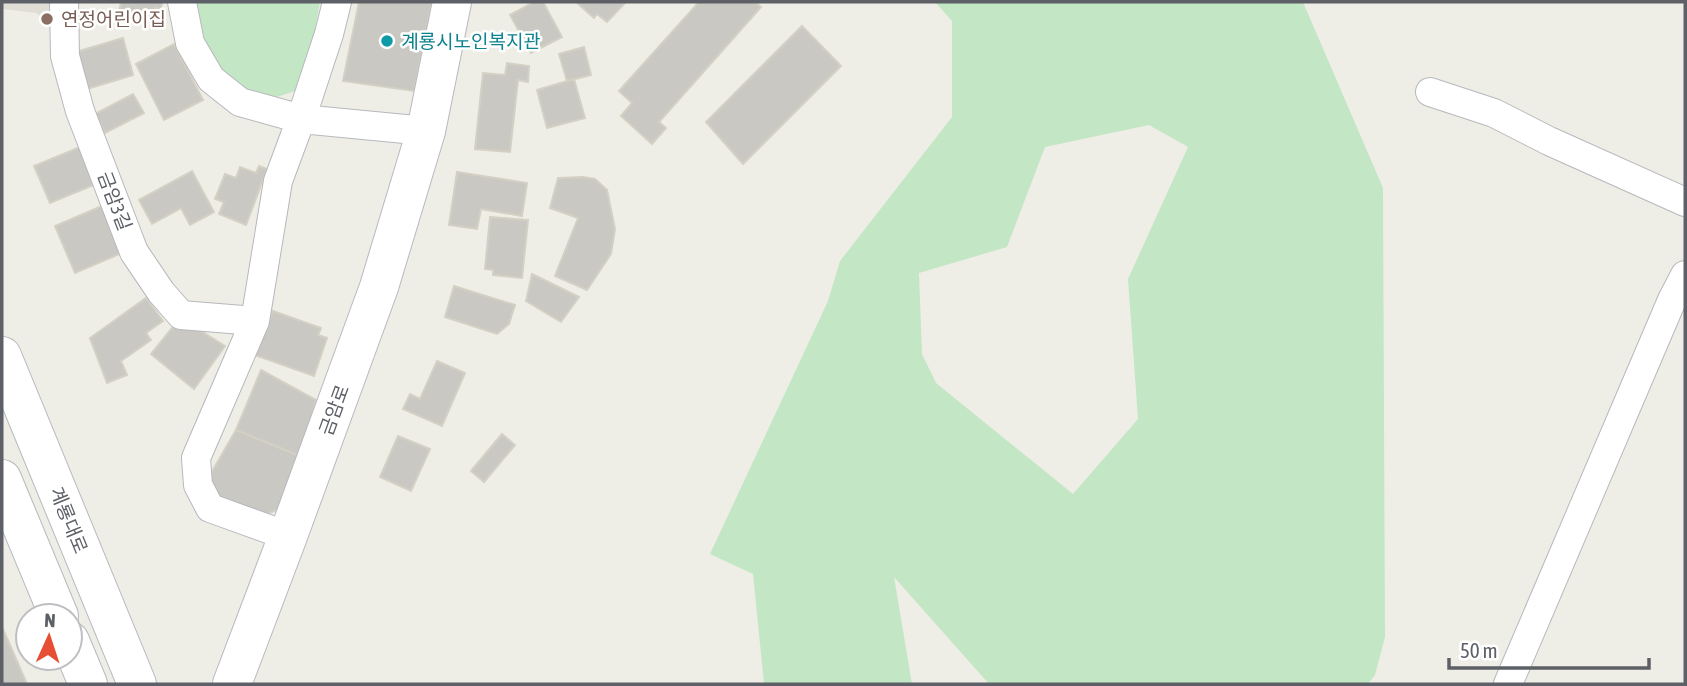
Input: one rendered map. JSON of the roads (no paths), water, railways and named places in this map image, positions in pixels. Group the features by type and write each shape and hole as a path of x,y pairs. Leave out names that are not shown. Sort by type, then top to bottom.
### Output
{"street":[{"name":"금암3길","path":"64,2 65,56 80,111 134,252 161,292 181,315 255,321"},
{"path":"182,2 190,43 211,79 240,103 301,119 426,131"},
{"path":"288,536 210,508 198,485 196,458 255,321 278,181 301,119 337,2"},
{"name":"금암로","path":"232,684 379,287 426,131 452,2"},
{"path":"1430,92 1494,113 1549,141 1685,202"},
{"path":"1508,684 1685,275"},
{"name":"계룡대로","path":"2,356 137,684"},
{"path":"2,479 53,602"}],"place":[{"name":"연정어린이집","path":"47,19"},
{"name":"계룡시노인복지관","path":"387,41"}]}
